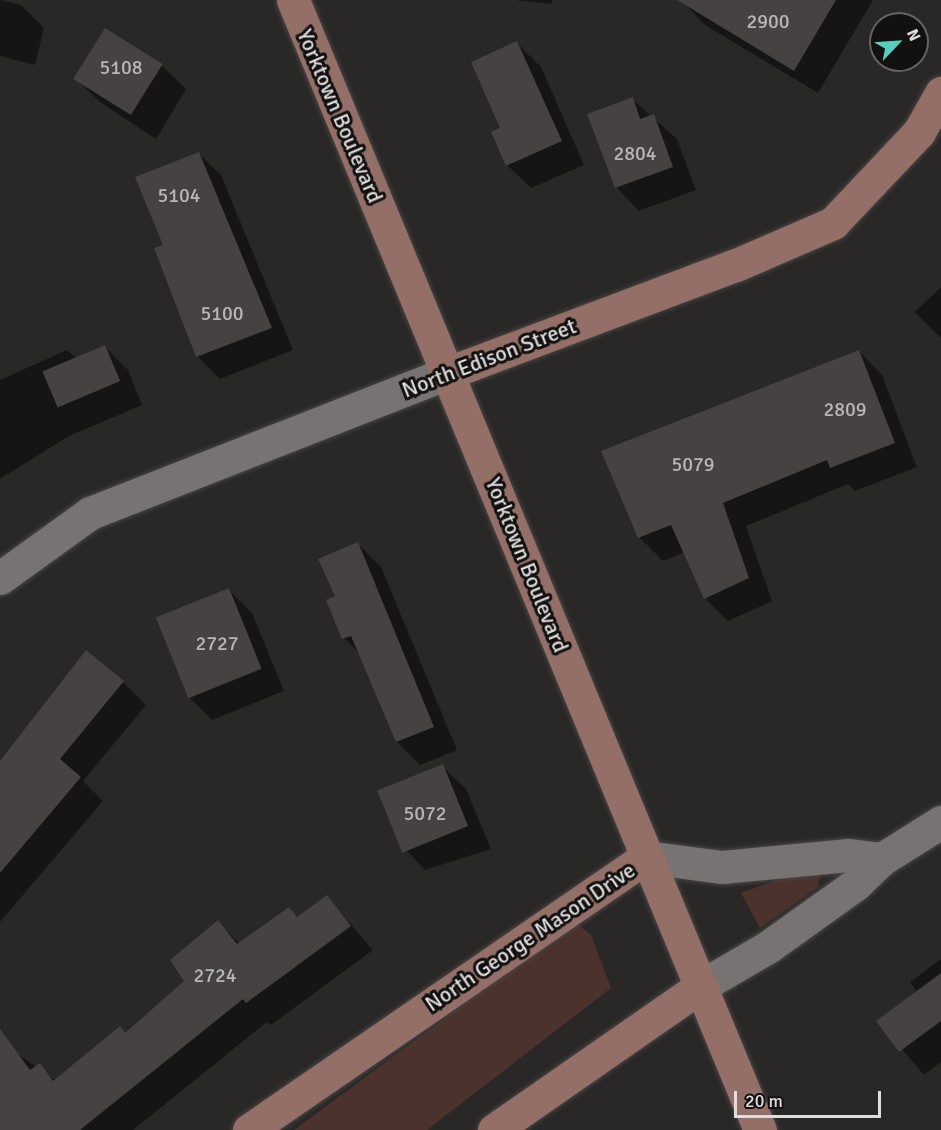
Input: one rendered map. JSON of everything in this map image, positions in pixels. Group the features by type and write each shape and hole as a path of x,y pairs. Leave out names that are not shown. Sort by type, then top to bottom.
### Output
{"street":[{"name":"Yorktown Boulevard","path":"293,0 760,1130"},
{"name":"North Edison Street","path":"0,578 90,513 448,373 736,265 833,223 919,132 941,93"},
{"path":"494,1130 701,986 768,947 856,884 882,859 941,822"},
{"name":"North George Mason Drive","path":"249,1130 646,857 722,867 838,856 882,859"}],"shaded area":[{"path":"792,874 820,875 818,887 760,928 741,893"},
{"path":"575,922 591,935 611,988 427,1130 294,1130"}],"building":[{"path":"677,0 836,0 794,71"},
{"path":"105,28 163,64 131,115 73,79"},
{"path":"517,41 562,141 506,166 491,132 500,128 471,62"},
{"path":"633,97 640,119 654,114 673,167 615,188 587,114"},
{"path":"199,152 272,328 196,357 154,248 163,245 135,177"},
{"path":"105,345 120,381 58,407 42,372"},
{"path":"859,350 895,443 830,468 827,460 723,503 749,578 704,599 671,525 638,538 601,451"},
{"path":"358,542 434,727 396,742 351,636 342,639 326,600 335,596 318,559"},
{"path":"229,588 262,669 188,698 156,618"},
{"path":"86,650 124,681 60,759 81,777 0,873 0,761"},
{"path":"443,764 468,826 402,853 377,791"},
{"path":"327,895 351,926 246,1003 243,999 80,1130 0,1130 0,1029 30,1070 40,1063 53,1081 120,1026 125,1033 184,981 170,960 218,920 237,944 289,907 297,917"},
{"path":"941,973 941,1021 899,1052 876,1021"}]}
